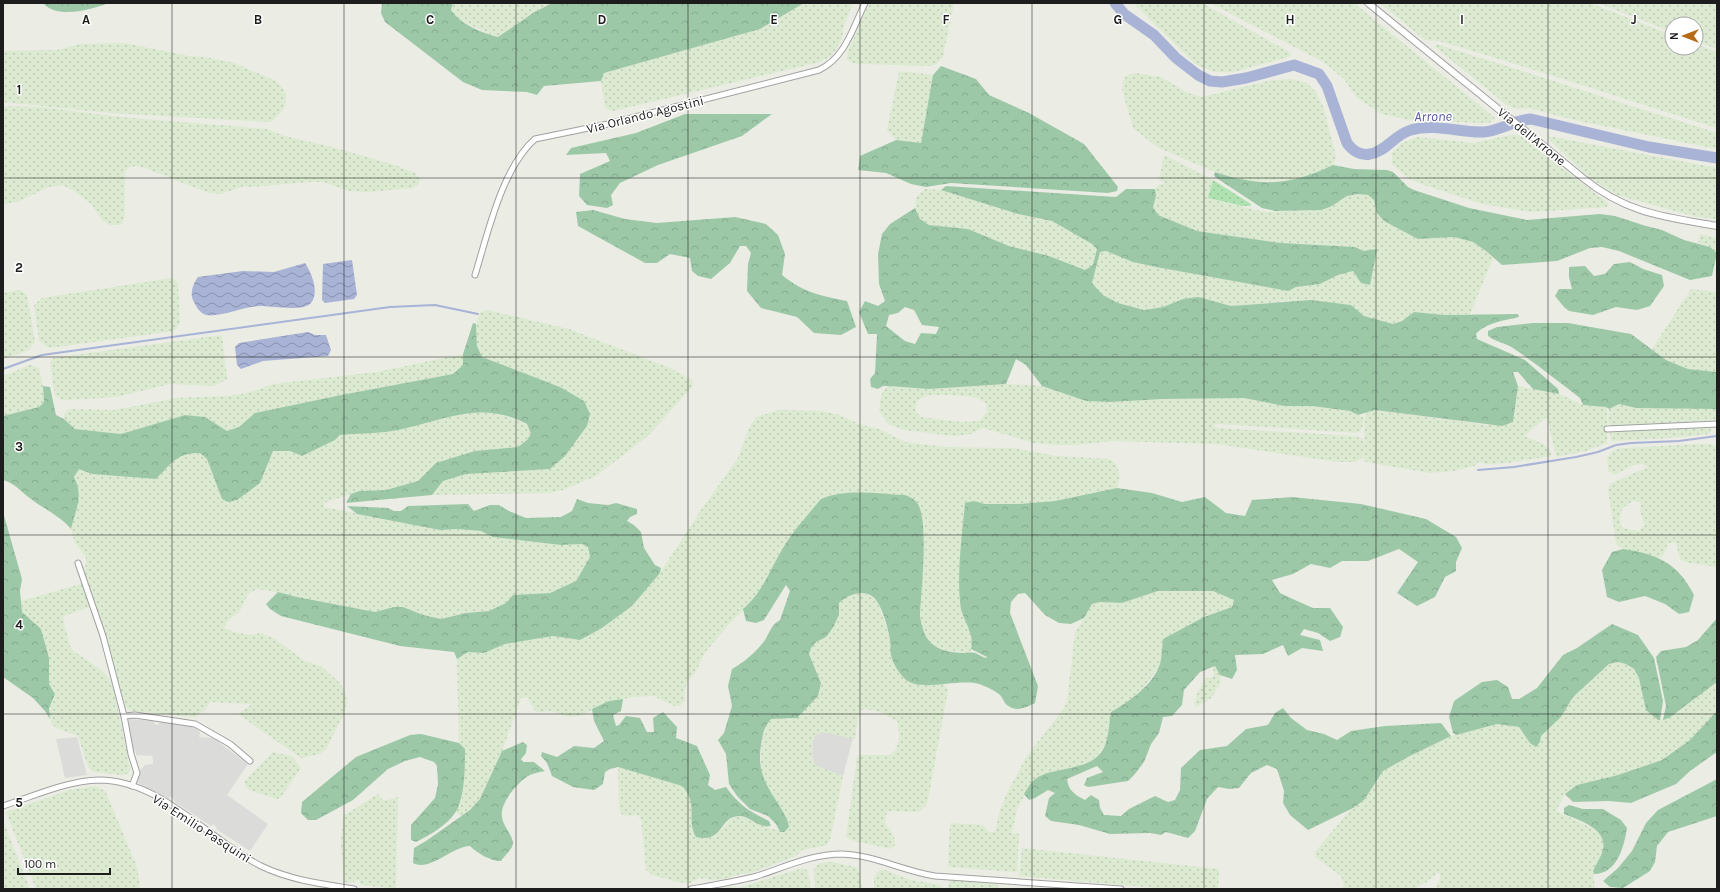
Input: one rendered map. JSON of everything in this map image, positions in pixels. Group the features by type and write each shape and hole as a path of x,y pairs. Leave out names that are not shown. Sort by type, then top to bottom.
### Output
{"street":[{"name":"Via Orlando Agostini","path":"475,275 509,172 526,147 535,139 608,124 819,70 828,66 842,51 865,3"},
{"name":"Via dell'Arrone","path":"1368,3 1591,184 1619,202 1660,217 1717,226"},
{"path":"1607,429 1717,424"},
{"path":"78,563 103,636 124,716 129,748 137,773 132,786"},
{"path":"124,716 142,716 195,724 230,744 250,761"},
{"name":"Via Emilio Pasquini","path":"3,806 57,788 81,782 108,781 132,786 159,798 251,860 272,871 301,880 354,889"},
{"path":"691,889 737,881 797,861 837,854 862,857 914,872 934,876 1121,889"}],"shaded area":[{"path":"128,719 154,721 154,724 158,725 160,722 188,724 198,730 200,733 199,737 213,738 248,764 227,795 268,824 250,851 216,829 217,828 213,824 211,826 175,802 170,796 169,799 136,781 141,769 145,765 153,764 153,759 152,756 136,755 135,750 133,750"},
{"path":"822,732 853,738 843,776 817,766 814,763 812,754 813,740 816,735"},
{"path":"77,737 87,775 65,778 56,739"}],"green space":[{"path":"43,3 109,3 75,12 66,12 49,8"},
{"path":"382,3 453,3 451,10 460,20 478,30 498,37 533,13 552,3 804,3 760,29 604,73 601,81 544,86 537,95 527,92 482,90 463,82 385,22 381,13"},
{"path":"453,3 552,3 533,13 498,37 456,18 450,10"},
{"path":"804,3 853,3 844,25 842,37 836,50 829,57 820,62 613,111 605,108 601,81 604,73 760,29"},
{"path":"869,3 954,3 943,57 937,64 929,66 852,63 847,59 847,54"},
{"path":"1133,3 1202,3 1289,52 1291,56 1234,72 1214,72 1195,64"},
{"path":"1210,3 1354,3 1495,118 1489,123 1414,121 1382,114 1357,98 1344,79 1325,63"},
{"path":"1380,3 1590,3 1664,32 1664,56 1704,56 1704,47 1717,52 1717,128 1509,62 1439,41 1425,40"},
{"path":"1598,3 1717,3 1717,49 1704,44 1704,16 1664,16 1664,29"},
{"path":"124,43 234,63 276,81 284,90 286,96 285,107 271,122 110,113 3,102 3,53 6,51 57,50 80,44"},
{"path":"1437,44 1717,133 1717,149 1574,120 1529,108 1517,109 1508,106 1434,46"},
{"path":"941,66 976,79 989,95 1029,113 1084,144 1118,187 1117,191 1108,193 951,183 926,187 911,184 886,173 858,170 860,156 896,140 921,143 933,75"},
{"path":"899,71 933,75 921,143 896,140 887,130"},
{"path":"1135,73 1161,77 1188,93 1202,97 1272,80 1290,79 1307,83 1316,92 1324,109 1336,157 1333,165 1313,175 1293,180 1247,181 1215,172 1157,147 1133,128 1122,89 1123,81 1126,76"},
{"path":"3,106 42,107 120,117 267,129 284,136 328,146 395,165 415,173 420,180 419,184 413,188 368,192 348,191 324,182 310,182 252,187 244,186 221,194 209,193 142,167 135,166 128,168 125,172 125,216 122,224 109,225 102,220 91,204 74,191 62,185 49,187 17,202 3,204"},
{"path":"685,114 772,114 742,136 658,165 620,183 611,195 613,205 607,208 587,205 579,196 580,174 610,161 606,153 566,155 571,148 636,133"},
{"path":"1511,135 1519,135 1608,203 1607,207 1532,212 1482,204 1421,184 1408,178 1392,164 1392,153 1402,143 1418,137 1474,143"},
{"path":"1548,136 1717,168 1717,219 1697,217 1617,195 1589,177 1550,141"},
{"path":"1164,155 1213,180 1208,198 1222,202 1266,212 1321,210 1330,207 1347,196 1358,194 1368,195 1374,200 1377,213 1430,239 1454,237 1473,242 1493,258 1470,314 1445,315 1414,312 1402,321 1393,324 1364,316 1351,305 1283,301 1231,306 1183,299 1163,307 1144,310 1118,303 1103,295 1092,283 1100,252 1106,251 1133,262 1156,267 1288,291 1296,287 1320,284 1338,275 1353,271 1361,283 1370,285 1376,249 1363,251 1355,247 1281,243 1197,231 1158,215 1153,207 1156,196 1155,189 1158,185 1165,184 1159,179"},
{"path":"1333,165 1354,169 1387,170 1393,172 1408,187 1414,190 1469,208 1527,220 1600,214 1615,216 1662,230 1684,240 1710,247 1717,253 1712,276 1690,280 1619,251 1602,247 1590,248 1557,261 1502,265 1473,242 1454,237 1418,239 1384,221 1377,213 1374,200 1368,195 1358,194 1347,196 1330,207 1321,210 1276,211 1262,208 1214,175 1215,172 1246,180 1275,182 1303,177"},
{"path":"1213,180 1251,204 1251,206 1242,206 1208,198"},
{"path":"946,186 1116,197 1126,189 1155,189 1156,196 1153,207 1158,215 1197,231 1281,243 1355,247 1363,251 1377,249 1370,285 1361,283 1353,271 1338,275 1320,284 1296,287 1288,291 1133,262 1106,251 1100,252 1092,283 1103,295 1118,303 1144,310 1163,307 1183,299 1198,297 1231,306 1311,300 1351,305 1364,316 1393,324 1402,321 1414,312 1445,315 1518,314 1519,317 1496,322 1480,330 1476,334 1477,339 1525,360 1558,389 1559,394 1533,389 1518,372 1513,372 1518,386 1513,422 1502,426 1375,410 1358,415 1350,411 1312,406 1284,406 1244,398 1162,399 1111,402 1086,401 1042,386 1026,365 1016,359 1006,384 929,389 883,386 878,389 871,387 870,379 875,373 877,334 868,334 859,312 865,301 878,306 885,301 879,284 878,254 882,234 890,224 915,208 920,219 929,225 968,229 1009,246 1049,256 1085,270 1093,265 1097,249 1092,244 1052,221 1018,214 941,190","holes":["905,307 914,310 922,325 939,327 936,334 921,333 915,344 905,341 886,326 889,315 898,313"]},
{"path":"925,189 941,190 1018,214 1052,221 1092,244 1097,249 1093,265 1085,270 1049,256 1009,246 968,229 929,225 920,219 915,208 916,197"},
{"path":"593,210 625,219 657,223 735,217 766,224 778,235 785,254 782,275 805,290 847,301 856,327 841,335 814,333 797,317 761,308 747,291 748,264 751,253 746,246 740,246 730,263 711,279 698,276 692,271 690,258 670,254 657,263 645,263 578,226 576,212"},
{"path":"1700,234 1717,238 1717,253 1710,247 1698,243"},
{"path":"1630,262 1643,269 1662,275 1664,286 1650,306 1637,310 1616,307 1593,315 1569,311 1555,296 1559,289 1572,289 1569,277 1569,267 1585,266 1594,276 1605,274 1614,264"},
{"path":"172,278 178,283 180,323 174,331 49,348 39,341 34,305 42,298"},
{"path":"1691,289 1717,292 1717,372 1688,369 1666,360 1652,349"},
{"path":"20,290 27,295 35,342 29,350 3,359 3,293"},
{"path":"488,310 569,329 670,368 692,380 693,386 648,436 596,476 563,490 549,493 432,495 443,481 466,474 550,469 565,456 587,426 560,387 482,357 477,346 476,324 481,312"},
{"path":"473,323 476,324 477,346 482,357 560,387 584,401 590,414 587,426 565,456 550,469 466,474 443,481 432,495 346,503 351,494 359,491 386,490 418,481 436,463 475,451 518,447 527,440 531,434 527,424 509,417 492,413 475,413 443,418 392,431 340,435 335,440 302,456 290,451 273,451 260,483 237,500 228,502 222,499 207,459 200,453 192,453 180,457 156,479 92,474 79,469 74,477 78,487 79,498 71,529 57,516 31,499 14,485 3,480 3,416 39,407 44,402 43,386 50,387 56,415 64,419 75,429 121,434 185,415 205,417 227,431 239,427 255,413 453,374 463,365 463,354"},
{"path":"1533,323 1568,323 1631,334 1666,360 1688,369 1717,372 1717,409 1636,408 1619,404 1609,409 1606,407 1583,405 1580,398 1530,360 1513,348 1488,336 1488,331 1497,327"},
{"path":"222,335 227,379 214,386 170,384 116,397 88,399 63,400 55,396 50,363 53,358"},
{"path":"463,354 463,365 453,374 255,413 239,427 227,431 205,417 185,415 121,434 75,429 64,419 64,414 68,409 114,410 177,398 227,396 248,393 273,384 377,372"},
{"path":"30,365 39,368 43,386 44,402 39,407 3,416 3,376"},
{"path":"1006,384 1042,386 1086,401 1111,402 1162,399 1244,398 1284,406 1312,406 1350,411 1364,418 1362,429 1356,433 1219,424 1213,425 1218,428 1356,436 1362,439 1364,444 1365,416 1368,411 1375,410 1487,425 1513,422 1518,386 1559,394 1583,405 1607,407 1607,443 1586,451 1556,457 1547,417 1524,436 1543,444 1551,451 1551,456 1508,463 1485,464 1478,462 1475,466 1454,471 1430,473 1366,462 1363,460 1364,449 1362,458 1355,462 1339,462 1216,444 1113,441 1075,445 1057,445 1034,443 983,428 970,434 954,436 904,430 888,424 879,411 883,391 888,386 929,389","holes":["929,395 974,397 986,403 987,412 979,421 961,422 921,417 915,411 918,400"]},
{"path":"1619,404 1636,408 1717,409 1717,420 1611,426 1608,421 1609,409"},
{"path":"779,410 820,411 837,414 859,424 879,429 905,442 945,447 1013,448 1056,456 1110,459 1117,465 1120,477 1117,488 1055,501 1019,504 985,504 974,501 960,605 970,630 972,645 970,653 950,651 934,646 926,640 922,629 920,616 924,530 918,504 912,498 905,495 846,493 829,495 801,524 780,552 768,579 753,601 734,619 706,651 695,673 688,681 685,688 685,701 680,706 674,706 654,696 634,697 609,701 580,716 569,717 552,711 535,711 527,697 521,698 502,751 480,799 470,810 460,816 456,812 462,798 465,749 459,743 457,659 468,652 484,653 505,644 553,636 580,640 602,628 632,606 660,573 701,510 738,458 749,428 756,417"},
{"path":"461,413 499,413 527,425 531,434 527,440 518,447 503,449 418,481 386,490 359,491 324,503 324,507 440,530 457,529 481,531 493,537 561,545 582,544 588,547 590,557 576,581 550,593 513,595 506,603 489,611 466,613 441,619 423,615 403,607 394,607 375,612 257,589 248,594 240,611 228,621 224,628 234,632 250,635 261,633 275,639 305,661 321,666 340,683 345,692 347,702 344,713 326,749 320,754 301,758 238,714 252,704 210,702 205,710 195,717 133,711 127,709 124,703 102,622 85,573 86,557 75,543 71,529 79,493 78,485 75,482 74,477 75,472 79,469 92,474 155,479 178,456 188,453 200,453 207,459 222,499 260,483 273,451 290,451 302,456 335,440 340,435 392,431"},
{"path":"1712,427 1709,434 1611,441 1610,432"},
{"path":"1699,444 1711,444 1717,447 1717,567 1684,562 1680,559 1676,543 1668,543 1664,554 1660,558 1623,549 1616,544 1608,489 1610,484 1648,467 1642,464 1634,465 1614,475 1608,471 1607,459 1612,451 1622,448","holes":["1631,502 1640,502 1640,510 1644,524 1640,531 1621,526 1620,518 1622,509"]},
{"path":"1117,488 1152,493 1182,502 1205,497 1226,513 1245,516 1252,500 1292,497 1361,504 1426,519 1456,537 1462,548 1456,562 1456,571 1445,577 1435,597 1417,606 1397,593 1418,562 1399,549 1368,561 1342,561 1330,568 1311,564 1293,574 1272,580 1280,593 1313,608 1330,608 1343,627 1340,637 1330,641 1318,633 1304,629 1300,635 1320,640 1323,651 1302,648 1288,656 1283,645 1263,654 1235,655 1237,670 1232,679 1220,675 1215,666 1200,672 1184,690 1182,705 1172,716 1163,717 1159,733 1151,744 1144,762 1128,781 1088,787 1084,785 1087,778 1103,772 1097,766 1067,779 1070,789 1075,794 1085,800 1091,795 1099,800 1100,808 1104,815 1121,816 1129,809 1155,796 1168,802 1175,800 1180,790 1181,768 1200,750 1227,746 1246,729 1268,725 1275,713 1283,708 1291,718 1307,730 1324,734 1337,740 1351,731 1385,726 1441,723 1451,736 1383,771 1364,800 1353,808 1308,830 1290,815 1283,803 1284,791 1277,769 1267,765 1251,773 1239,788 1229,789 1218,787 1207,799 1195,831 1188,838 1166,832 1161,835 1150,833 1110,834 1079,825 1051,821 1045,816 1049,798 1055,793 1048,790 1029,800 1024,794 1035,779 1049,773 1087,763 1095,758 1102,751 1106,742 1111,712 1140,692 1152,679 1156,672 1161,661 1163,639 1204,617 1232,607 1234,600 1213,591 1158,591 1122,603 1100,602 1092,604 1084,618 1071,624 1059,623 1045,615 1025,593 1018,594 1011,602 1010,613 1038,686 1035,703 1025,708 1014,709 1006,704 998,693 979,684 960,683 920,685 905,679 896,668 892,658 888,631 884,616 878,603 870,595 859,593 843,599 839,603 839,615 832,629 826,637 816,642 811,648 809,654 821,683 818,696 797,718 771,719 766,725 764,731 760,754 761,769 766,783 788,821 789,827 784,832 780,832 776,824 768,816 750,809 737,796 729,784 726,754 718,740 724,733 732,706 728,686 732,669 754,653 765,640 773,626 780,620 790,591 786,585 764,620 756,623 746,621 743,609 750,603 760,590 789,539 821,499 841,494 863,492 905,495 911,497 918,504 923,526 924,558 920,616 924,633 937,648 952,652 975,653 986,658 987,657 971,649 972,643 970,631 960,602 959,565 965,503 974,501 985,504 1019,504 1055,501"},
{"path":"577,499 588,503 608,505 616,503 637,509 637,514 630,517 627,521 641,532 644,548 655,565 661,568 660,573 632,606 602,628 580,640 553,636 505,644 484,653 468,652 457,659 454,652 400,646 281,616 270,609 266,604 278,592 375,612 394,607 403,607 423,615 441,619 466,613 489,611 506,603 513,595 550,593 576,581 590,557 588,547 582,544 561,545 493,537 481,531 457,529 440,530 357,514 347,506 388,508 394,511 401,511 408,506 468,504 474,511 490,505 499,505 526,518 561,517 572,511"},
{"path":"3,512 22,579 20,591 22,612 41,629 49,658 49,684 55,694 49,708 50,719 33,698 3,677"},
{"path":"1623,549 1656,557 1665,562 1681,575 1694,595 1689,612 1679,614 1665,604 1645,596 1619,602 1607,597 1602,570 1612,552"},
{"path":"84,583 92,606 64,616 63,619 72,650 100,669 109,678 113,686 130,767 129,773 123,775 93,772 87,764 78,736 56,728 51,723 49,708 55,696 54,691 49,684 49,658 41,629 22,612 21,601"},
{"path":"1158,591 1213,591 1234,600 1232,607 1204,617 1164,639 1160,665 1140,693 1111,712 1106,743 1091,761 1076,767 1041,776 1031,783 1017,809 1012,833 1019,834 1017,872 948,867 950,823 983,825 989,832 995,832 1000,810 1007,793 1027,756 1064,708 1067,701 1075,633 1092,604 1100,602 1122,603"},
{"path":"856,593 867,594 878,602 891,642 891,655 920,685 943,683 948,690 928,800 925,807 918,812 887,811 885,822 894,837 895,845 890,849 851,840 846,837 857,757 860,755 890,755 896,750 899,738 898,722 880,712 865,709 859,711 855,739 822,732 816,735 813,740 812,754 814,763 817,766 843,776 830,840 827,845 802,850 796,856 751,873 740,874 729,878 712,880 699,878 691,883 677,882 652,875 646,870 641,819 637,815 629,816 621,814 619,806 618,767 682,786 689,793 692,801 693,831 714,837 732,818 740,816 766,827 784,832 771,794 761,773 761,750 764,726 771,719 780,718 790,720 821,683 809,654 811,648 815,642 826,637 839,615 839,603 846,597"},
{"path":"1717,618 1717,682 1669,718 1663,720 1666,706 1656,657 1661,651 1686,647 1698,640"},
{"path":"1612,624 1638,635 1654,658 1663,701 1660,720 1646,710 1639,678 1634,669 1626,664 1618,662 1609,664 1573,697 1561,717 1541,736 1540,742 1536,747 1530,743 1519,727 1497,724 1456,735 1453,733 1449,717 1454,701 1482,682 1497,680 1508,687 1512,699 1519,699 1537,688 1563,655 1577,648"},
{"path":"1618,662 1626,664 1634,669 1658,720 1669,718 1717,682 1717,711 1690,740 1662,760 1618,775 1577,785 1565,794 1556,811 1592,828 1601,835 1603,840 1603,850 1593,871 1595,889 1436,889 1440,879 1440,874 1438,872 1428,881 1414,889 1342,889 1344,884 1341,876 1315,857 1315,852 1352,808 1364,800 1383,771 1451,736 1497,724 1519,727 1530,743 1540,742 1541,736 1561,717 1573,697 1609,664"},
{"path":"1215,666 1220,675 1221,683 1211,698 1197,707 1194,703 1198,692 1206,678 1214,677 1213,667"},
{"path":"623,699 621,711 613,715 616,726 619,725 626,716 640,718 647,732 654,732 653,718 663,712 677,727 676,738 697,746 710,775 708,785 715,790 726,787 740,803 750,811 769,821 771,826 762,826 747,818 739,816 732,817 717,833 712,836 705,838 696,837 692,824 690,799 682,786 618,767 605,772 603,784 594,790 573,787 552,776 547,763 541,756 542,752 557,757 574,746 594,748 604,741 594,721 592,709 609,701"},
{"path":"1717,711 1717,752 1690,771 1676,784 1631,803 1609,801 1573,802 1565,794 1577,785 1618,775 1662,760 1690,740"},
{"path":"421,734 459,743 465,749 464,782 461,799 455,813 437,830 416,842 411,840 411,825 435,798 438,784 437,766 434,762 420,757 405,761 388,769 353,800 316,820 308,820 301,813 302,802 356,757 410,735"},
{"path":"523,742 527,745 526,753 521,759 523,762 534,762 545,771 530,775 520,782 510,793 503,806 502,817 511,836 513,845 501,861 492,860 470,846 455,850 433,862 420,865 413,863 414,848 470,810 480,799 502,751"},
{"path":"273,752 292,756 301,768 280,798 276,799 250,790 245,786 245,781"},
{"path":"1717,779 1717,816 1668,832 1657,846 1655,862 1650,871 1623,888 1610,887 1603,881 1618,868 1632,851 1646,823 1658,810"},
{"path":"95,786 105,791 107,795 137,867 140,889 36,889 6,812 70,790"},
{"path":"378,794 384,801 398,797 396,889 361,885 359,880 352,883 344,882 341,843 343,816"},
{"path":"1569,805 1583,809 1603,809 1621,820 1627,828 1624,843 1618,858 1614,864 1602,873 1594,874 1593,871 1603,850 1601,836 1591,826 1564,814 1564,808"},
{"path":"3,820 29,887 30,889 3,889"},
{"path":"1022,848 1219,869 1218,889 1168,889 1019,876"},
{"path":"832,862 856,867 860,874 862,889 815,889 814,868 820,863"},
{"path":"803,868 808,871 811,889 725,889 729,887 738,888"},
{"path":"880,870 886,870 907,879 940,885 944,889 874,889 874,878"},
{"path":"950,880 997,884 999,889 947,889"}],"water":[{"path":"352,260 357,295 354,299 325,303 322,300 323,264"},
{"path":"305,263 314,282 315,288 314,298 307,306 287,308 260,306 217,315 206,315 200,312 192,296 192,289 198,277 243,271 274,272"},
{"path":"308,332 315,335 326,335 331,350 328,356 263,361 241,369 237,365 235,347 239,343"}],"waterway":[{"name":"Arrone","path":"1115,3 1124,14 1154,35 1176,58 1198,75 1210,81 1222,82 1246,78 1294,65 1319,74 1327,86 1347,143 1351,148 1363,154 1376,153 1405,132 1420,128 1484,132 1496,130 1519,121 1531,119 1649,147 1717,158"},
{"path":"3,369 42,355 390,307 435,305 478,314"},
{"path":"1478,470 1514,467 1576,457 1598,452 1616,445 1679,441 1717,436"}]}
